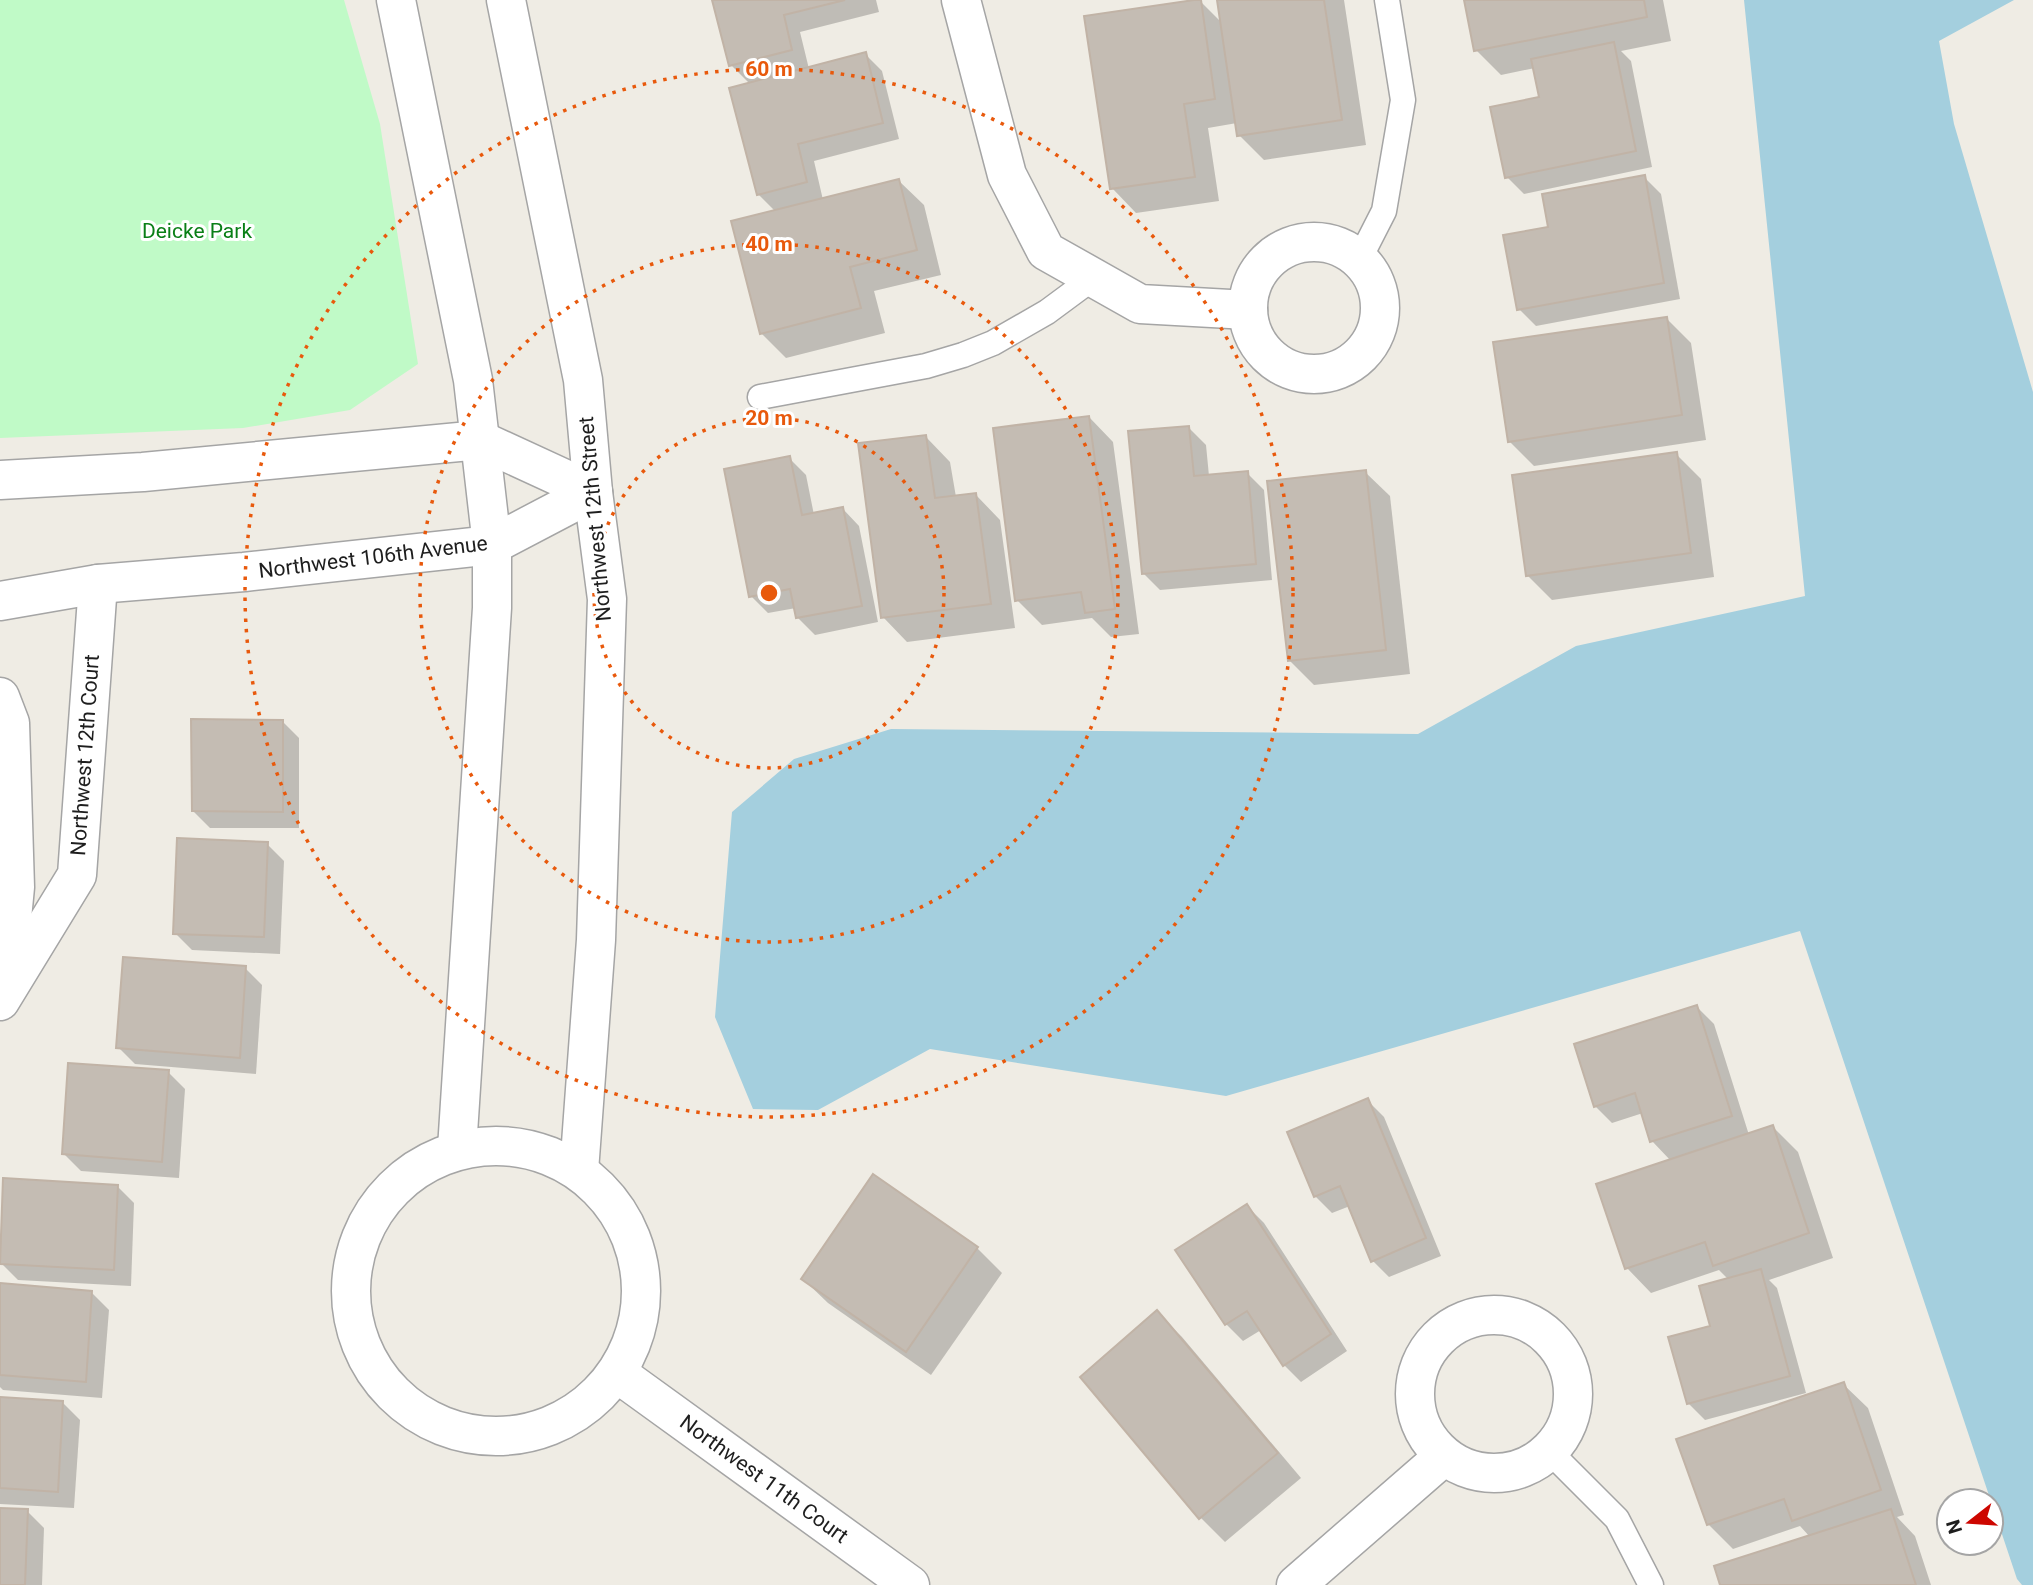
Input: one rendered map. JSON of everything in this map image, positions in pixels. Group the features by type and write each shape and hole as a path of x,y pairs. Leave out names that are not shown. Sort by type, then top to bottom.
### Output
{"street":[{"path":"396,0 474,380 492,545 492,608 457,1149"},
{"name":"Northwest 12th Street","path":"506,0 583,380 593,492 607,599 596,940 579,1171"},
{"path":"961,0 1007,175 1046,251 1140,304 1248,310"},
{"path":"1320,242 1342,248 1359,260 1373,277 1379,297 1379,319 1372,339 1360,356 1342,367 1322,374 1301,373 1281,365 1264,351 1253,332 1248,310 1251,288 1262,268 1278,252 1298,243 1320,242"},
{"path":"0,480 143,472 480,440 593,492"},
{"name":"Northwest 106th Avenue","path":"0,601 98,584 244,572 492,545 593,492"},
{"name":"Northwest 12th Court","path":"3,995 76,875 98,584"},
{"name":"Northwest 12th Court","path":"0,697 10,723 15,887 3,995"},
{"path":"499,1144 540,1151 579,1171 611,1202 634,1242 643,1287 636,1332 617,1373 586,1407 535,1432 478,1437 424,1419 381,1381 355,1330 351,1273 369,1218 406,1175 457,1149 499,1144"},
{"path":"1490,1314 1527,1322 1558,1346 1573,1382 1569,1420 1550,1452 1516,1472 1478,1473 1443,1457 1420,1426 1414,1388 1426,1352 1453,1325 1490,1314"},
{"name":"Northwest 11th Court","path":"617,1373 910,1585"},
{"path":"1296,1585 1443,1457"}],"lane":[{"path":"1359,260 1384,211 1403,100 1387,0"},
{"path":"760,397 926,366 963,355 993,343 1048,312 1093,278"},
{"path":"1550,1452 1617,1519 1651,1585"}],"green space":[{"name":"Deicke Park","path":"0,0 344,0 380,124 418,364 350,410 243,428 0,438"}],"water":[{"path":"1744,0 2014,0 1939,41 1954,124 2033,392 2033,1585 2022,1585 2017,1579 2005,1543 2005,1487 1986,1487 1800,931 1226,1096 930,1049 818,1110 753,1109 715,1017 732,812 794,759 891,729 1418,734 1576,646 1805,596"}],"building":[{"path":"712,0 845,0 784,15 792,50 729,66"},
{"path":"1201,0 1215,99 1184,104 1195,177 1110,189 1084,16"},
{"path":"1217,0 1324,0 1342,120 1237,136"},
{"path":"1464,0 1644,0 1647,17 1474,51"},
{"path":"1614,42 1636,151 1505,178 1490,107 1539,97 1531,59"},
{"path":"866,52 883,123 798,144 807,182 757,195 729,88"},
{"path":"1645,175 1664,283 1517,310 1503,235 1548,227 1542,194"},
{"path":"899,179 917,250 850,267 861,308 760,334 731,221"},
{"path":"1667,317 1682,415 1508,442 1493,342"},
{"path":"1089,416 1115,609 1085,613 1081,592 1015,601 993,428"},
{"path":"1189,426 1194,476 1248,471 1256,564 1142,574 1128,431"},
{"path":"926,435 935,498 976,493 991,604 881,618 858,443"},
{"path":"1677,452 1691,553 1526,576 1512,475"},
{"path":"790,456 802,515 843,507 862,606 796,618 790,589 749,597 724,469"},
{"path":"1366,470 1386,650 1288,661 1267,481"},
{"path":"191,719 283,720 283,812 192,811"},
{"path":"177,838 268,842 264,937 173,934"},
{"path":"123,957 246,966 240,1058 116,1048"},
{"path":"1697,1005 1732,1116 1650,1142 1635,1093 1594,1107 1574,1044"},
{"path":"68,1063 169,1070 162,1162 62,1154"},
{"path":"1368,1098 1426,1238 1371,1262 1340,1186 1314,1197 1287,1132"},
{"path":"1773,1125 1809,1233 1713,1266 1705,1242 1625,1269 1596,1184"},
{"path":"873,1174 978,1247 906,1352 801,1279"},
{"path":"3,1178 118,1185 114,1270 0,1264"},
{"path":"1247,1204 1331,1334 1283,1366 1247,1311 1225,1325 1175,1250"},
{"path":"1761,1269 1790,1376 1687,1404 1668,1337 1710,1326 1699,1286"},
{"path":"0,1283 92,1291 86,1382 0,1375"},
{"path":"1157,1310 1278,1453 1199,1519 1080,1377"},
{"path":"1844,1382 1881,1490 1792,1521 1784,1499 1707,1525 1676,1439"},
{"path":"0,1397 63,1401 58,1492 0,1488"},
{"path":"0,1508 28,1509 25,1585 0,1585"},
{"path":"1891,1509 1916,1585 1720,1585 1714,1566"}]}
